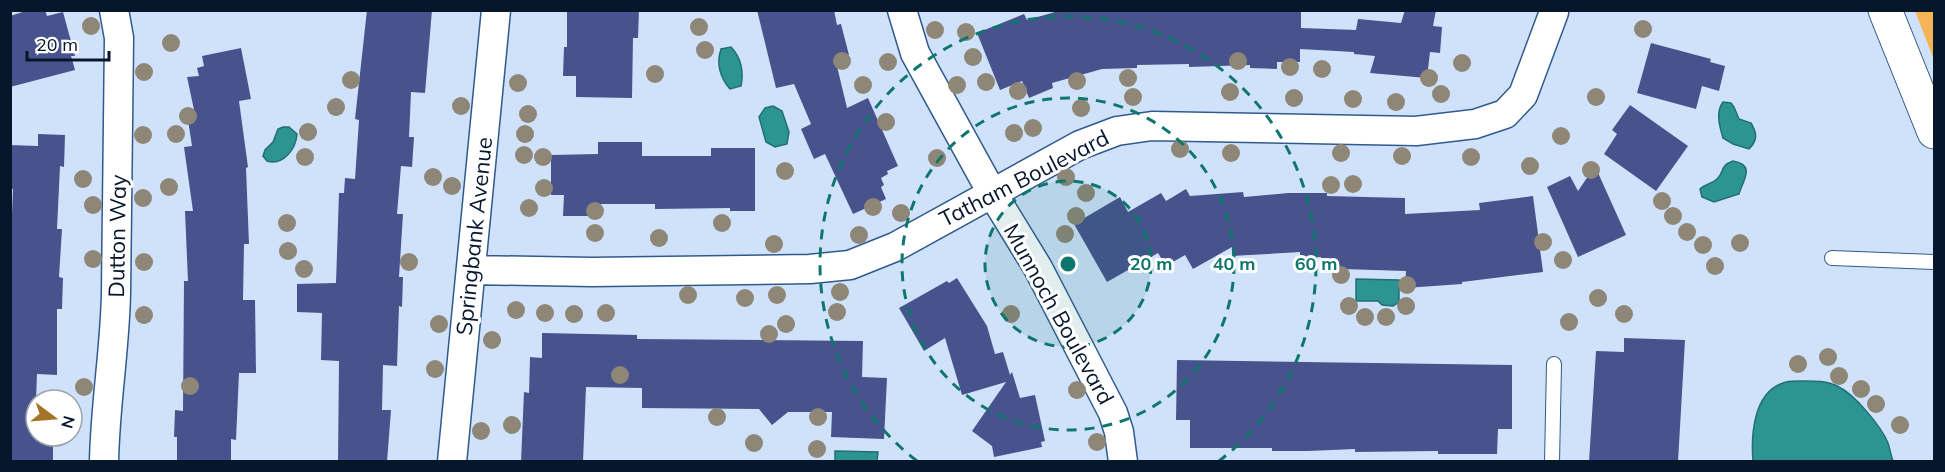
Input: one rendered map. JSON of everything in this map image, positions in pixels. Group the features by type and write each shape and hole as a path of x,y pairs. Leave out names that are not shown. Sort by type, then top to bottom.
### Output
{"main road":[{"path":"1885,10 1935,132"}],"street":[{"name":"Dutton Way","path":"104,462 105,413 115,333 116,293 119,38 114,10"},
{"name":"Springbank Avenue","path":"452,462 496,10"},
{"name":"Munnoch Boulevard","path":"902,10 915,53 992,193 1038,268 1113,413 1119,432 1123,462"},
{"name":"Tatham Boulevard","path":"471,270 604,272 810,269 850,265 896,246 1080,145 1117,131 1152,126 1416,131 1475,124 1505,114 1523,95 1554,12"}],"lane":[{"path":"1832,258 1935,262"},
{"path":"1552,462 1554,364"}],"shaded area":[{"path":"1915,11 1934,11 1934,60"},
{"path":"731,47 741,65 742,75 741,86 730,89 721,75 719,60 721,49"},
{"path":"1723,102 1731,103 1739,119 1751,123 1755,139 1749,149 1723,138 1719,115"},
{"path":"773,106 782,111 789,132 787,144 775,147 766,142 759,117 765,108"},
{"path":"289,127 297,134 294,145 283,159 267,161 263,156 265,150 273,142 278,129"},
{"path":"1733,161 1740,163 1746,170 1739,194 1714,202 1702,197 1700,189 1717,179 1724,167"},
{"path":"1356,279 1399,280 1399,302 1393,306 1382,305 1378,301 1356,301"},
{"path":"1818,381 1839,387 1867,412 1888,443 1893,461 1753,461 1756,416 1765,396 1773,388 1785,382"},
{"path":"835,451 878,452 877,461 835,461"}],"building":[{"path":"29,10 45,10 47,16 63,12 75,56 71,56 75,70 10,87 10,16"},
{"path":"367,10 432,10 425,93 411,92 409,137 414,137 412,167 401,166 397,214 403,214 399,277 403,277 402,307 399,306 397,366 383,365 382,410 391,410 387,462 338,462 339,361 321,360 322,313 297,312 297,284 336,283 339,193 344,193 345,178 355,179 359,120 355,119"},
{"path":"567,10 639,10 638,38 633,38 632,98 576,97 576,76 563,76 564,47 567,47"},
{"path":"757,10 834,10 837,25 841,24 849,55 835,58 847,108 868,98 898,166 887,171 888,174 881,178 884,185 881,187 886,199 853,214 825,154 814,159 801,129 811,124 794,84 776,88"},
{"path":"1062,10 1301,10 1301,28 1356,30 1358,19 1401,23 1405,10 1436,10 1433,26 1442,27 1440,53 1430,52 1427,78 1370,73 1375,56 1354,54 1354,52 1300,49 1300,62 1277,62 1277,69 1250,68 1250,65 1189,67 1189,64 1137,65 1137,68 1102,69 1052,83 1053,88 1029,98 1022,81 1000,90 977,33 1024,14 1027,20"},
{"path":"1651,43 1711,59 1710,62 1725,66 1719,91 1702,86 1696,109 1637,93"},
{"path":"241,48 251,99 239,101 248,167 246,168 249,244 244,244 243,300 255,300 256,373 239,373 236,440 231,439 231,462 177,462 177,437 174,437 175,410 183,411 184,281 188,281 185,211 193,211 184,147 192,146 188,120 196,119 187,77 199,76 197,68 204,66 202,56"},
{"path":"1630,105 1688,146 1656,191 1604,154 1617,134 1612,130"},
{"path":"38,134 65,135 64,167 60,166 57,229 62,229 59,277 63,278 62,309 57,309 57,375 37,374 36,388 24,388 24,448 53,448 53,462 10,462 10,263 13,189 10,189 10,145 38,146"},
{"path":"598,142 642,142 642,156 711,156 711,148 755,148 755,211 730,211 730,208 655,209 655,204 591,204 591,216 563,216 564,195 551,195 551,155 598,154"},
{"path":"1595,166 1626,235 1578,257 1547,187 1570,176 1578,191"},
{"path":"1186,189 1190,196 1243,192 1244,197 1288,193 1327,193 1327,196 1405,198 1405,214 1480,210 1479,203 1533,196 1543,272 1462,282 1462,284 1405,288 1406,271 1342,269 1342,271 1321,271 1321,257 1300,257 1300,252 1232,256 1232,247 1193,269 1185,255 1166,266 1158,253 1107,282 1074,224 1120,197 1128,212 1161,193 1166,201"},
{"path":"957,278 987,326 995,354 1003,352 1020,398 1035,395 1045,441 1041,442 1042,447 994,457 992,446 972,431 1006,382 962,395 945,338 924,351 899,308 947,281 949,283"},
{"path":"542,333 637,335 637,339 863,341 862,377 887,378 884,439 831,437 832,412 788,412 772,425 759,409 642,408 642,388 586,387 583,462 521,462 524,392 529,393 530,357 542,358"},
{"path":"1624,338 1685,340 1678,462 1589,462 1596,351 1624,352"},
{"path":"1177,360 1512,365 1512,429 1498,429 1497,454 1438,454 1438,451 1355,452 1355,449 1272,451 1272,448 1190,448 1190,420 1176,420"}]}
